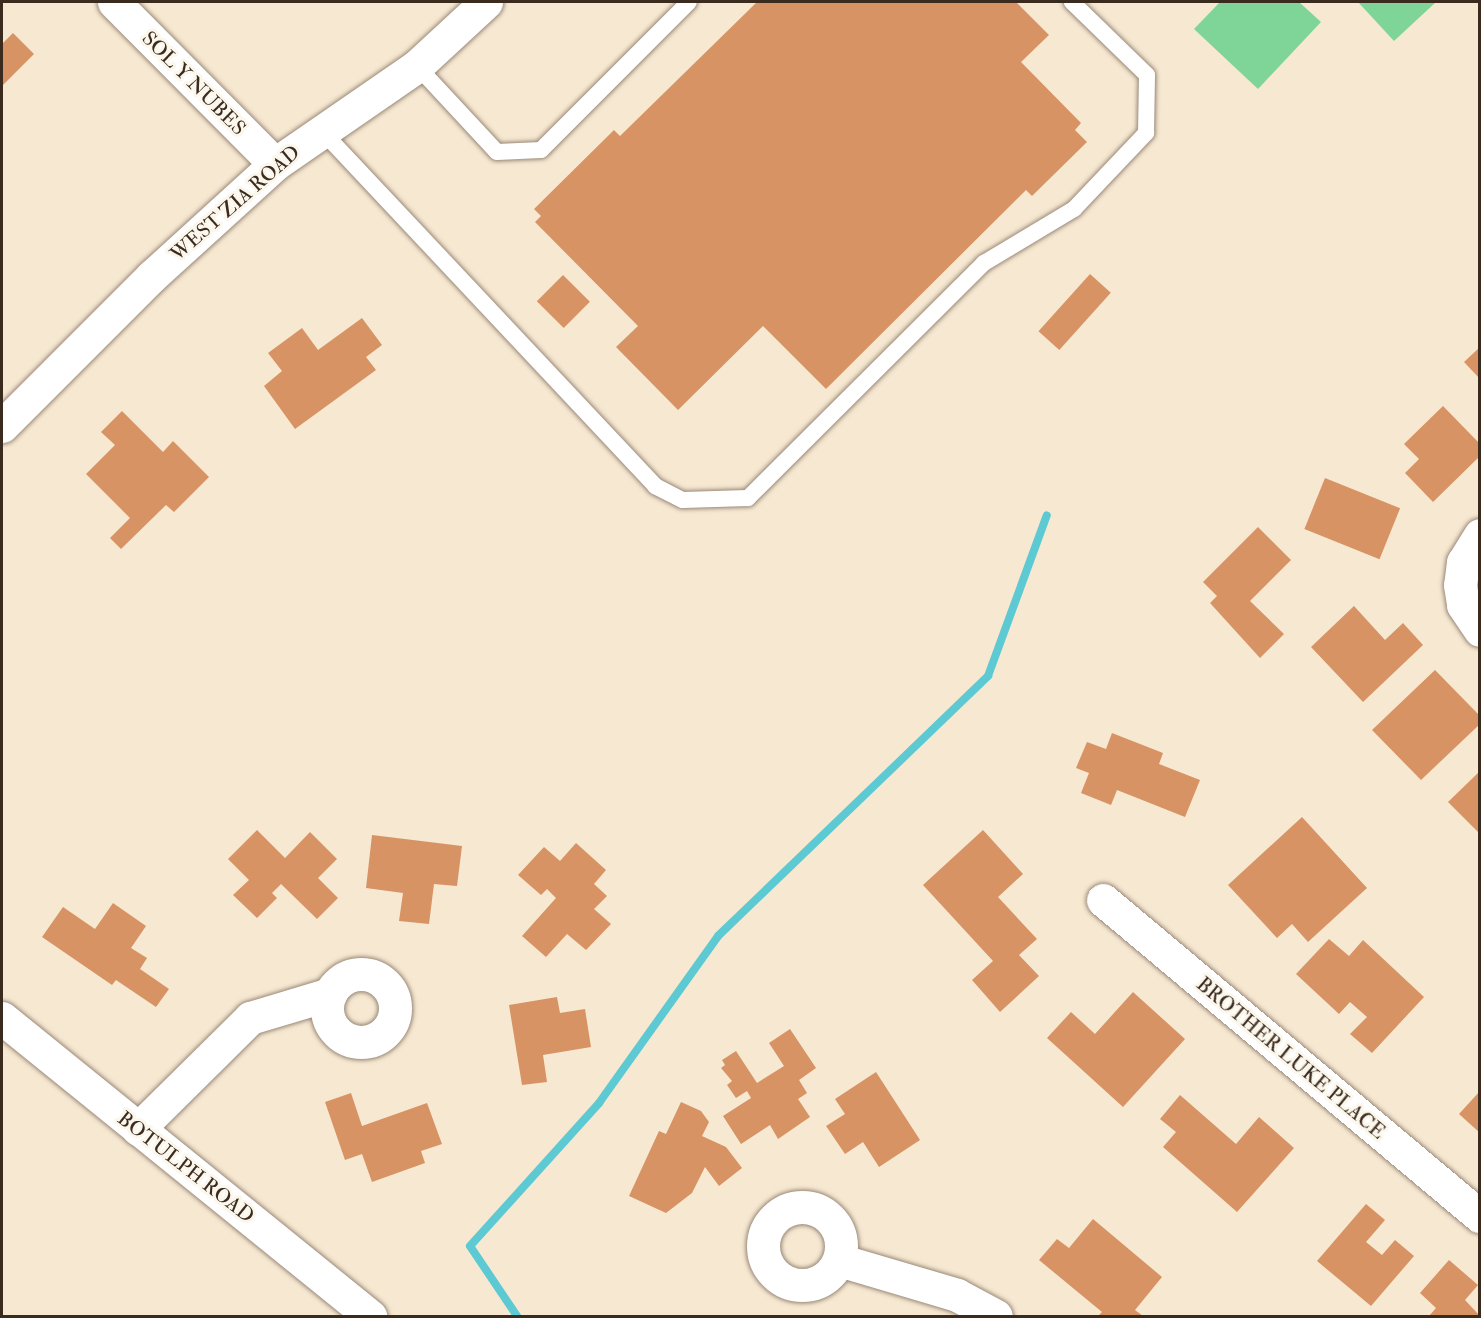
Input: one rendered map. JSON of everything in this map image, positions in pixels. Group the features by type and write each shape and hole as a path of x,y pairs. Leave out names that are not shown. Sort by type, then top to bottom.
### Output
{"street":[{"name":"SOL Y NUBES","path":"114,2 275,164"},
{"name":"WEST ZIA ROAD","path":"2,426 152,276 275,164 417,66 474,6"},
{"path":"1479,535 1463,562 1460,585 1463,605 1479,630"},
{"name":"BROTHER LUKE PLACE","path":"1103,900 1479,1216"},
{"path":"138,1129 249,1018 330,994"},
{"name":"BOTULPH ROAD","path":"2,1018 307,1262 370,1317"},
{"path":"839,1260 954,1306 996,1317"}],"lane":[{"path":"417,66 497,152 541,150 689,2"},
{"path":"322,131 656,486 683,500 748,498 984,263 1074,209 1146,133 1147,75 1072,2"}],"green space":[{"path":"1220,2 1299,2 1321,22 1258,89 1194,29"},
{"path":"1358,2 1436,2 1394,41"}],"building":[{"path":"757,2 1016,2 1049,35 1021,62 1081,123 1075,130 1087,142 1032,196 1026,190 826,389 763,326 678,410 616,347 638,326 535,222 541,216 534,209 614,130 620,136"},
{"path":"13,33 34,54 2,86 2,44"},
{"path":"1090,274 1111,293 1059,350 1038,331"},
{"path":"563,275 590,302 564,328 537,301"},
{"path":"362,318 382,345 366,357 376,370 295,429 264,386 282,371 268,353 302,328 318,350"},
{"path":"1480,347 1480,379 1464,362"},
{"path":"1443,406 1480,444 1480,456 1433,502 1405,473 1419,459 1404,444"},
{"path":"122,411 163,452 173,441 209,477 174,512 166,505 121,549 110,538 130,518 86,474 115,445 101,432"},
{"path":"1325,478 1400,508 1379,559 1304,529"},
{"path":"1258,527 1291,560 1250,601 1284,634 1260,658 1210,603 1217,596 1203,582"},
{"path":"1354,606 1385,640 1403,623 1423,645 1363,702 1311,647"},
{"path":"1435,670 1480,716 1480,724 1421,780 1372,730"},
{"path":"1112,733 1163,753 1159,764 1200,780 1185,817 1117,790 1111,805 1081,793 1089,773 1076,768 1087,742 1106,749"},
{"path":"1480,771 1480,834 1448,802"},
{"path":"1302,817 1367,888 1308,942 1292,924 1277,938 1228,885"},
{"path":"257,830 285,858 310,832 337,859 318,878 338,898 317,919 281,884 272,893 277,898 257,918 233,895 249,880 228,859"},
{"path":"983,830 1023,874 998,897 1037,939 1019,955 1039,976 1000,1012 972,980 993,961 923,885"},
{"path":"372,835 462,846 457,886 434,884 429,924 399,921 403,893 366,888"},
{"path":"576,843 606,870 594,884 607,896 594,909 611,924 586,950 567,934 546,957 522,936 556,898 547,889 541,895 518,875 544,847 560,861"},
{"path":"113,903 146,926 131,948 147,958 140,969 169,989 156,1007 116,980 112,985 42,937 63,907 95,929"},
{"path":"1329,939 1349,956 1363,940 1424,997 1372,1053 1350,1034 1367,1017 1350,1002 1339,1014 1296,974"},
{"path":"1133,992 1185,1039 1123,1107 1047,1038 1071,1012 1095,1034"},
{"path":"557,997 560,1013 585,1009 591,1047 543,1055 547,1082 522,1085 509,1005"},
{"path":"790,1029 816,1068 799,1080 807,1093 798,1099 810,1117 778,1139 770,1125 741,1144 723,1116 751,1098 747,1091 736,1098 727,1085 732,1081 721,1068 725,1065 722,1060 736,1051 757,1083 784,1066 769,1043"},
{"path":"876,1072 920,1140 879,1167 863,1142 845,1154 826,1126 845,1114 835,1099"},
{"path":"1480,1091 1480,1133 1459,1114"},
{"path":"351,1093 362,1126 427,1103 442,1144 421,1151 425,1163 372,1182 362,1154 345,1160 325,1102"},
{"path":"1180,1095 1236,1144 1259,1117 1294,1148 1237,1212 1163,1147 1176,1132 1160,1119"},
{"path":"681,1102 701,1111 709,1122 702,1136 726,1147 742,1168 719,1186 705,1167 692,1193 666,1213 629,1196 659,1131 666,1134"},
{"path":"1366,1204 1385,1220 1366,1242 1382,1255 1395,1240 1414,1256 1371,1306 1317,1261"},
{"path":"1093,1219 1162,1277 1135,1310 1143,1316 1098,1316 1102,1312 1039,1260 1057,1239 1069,1248"},
{"path":"1449,1260 1478,1285 1465,1300 1480,1316 1429,1316 1436,1308 1420,1293"}],"waterway":[{"path":"517,1316 470,1246 599,1103 718,936 988,676 1047,515"}]}
